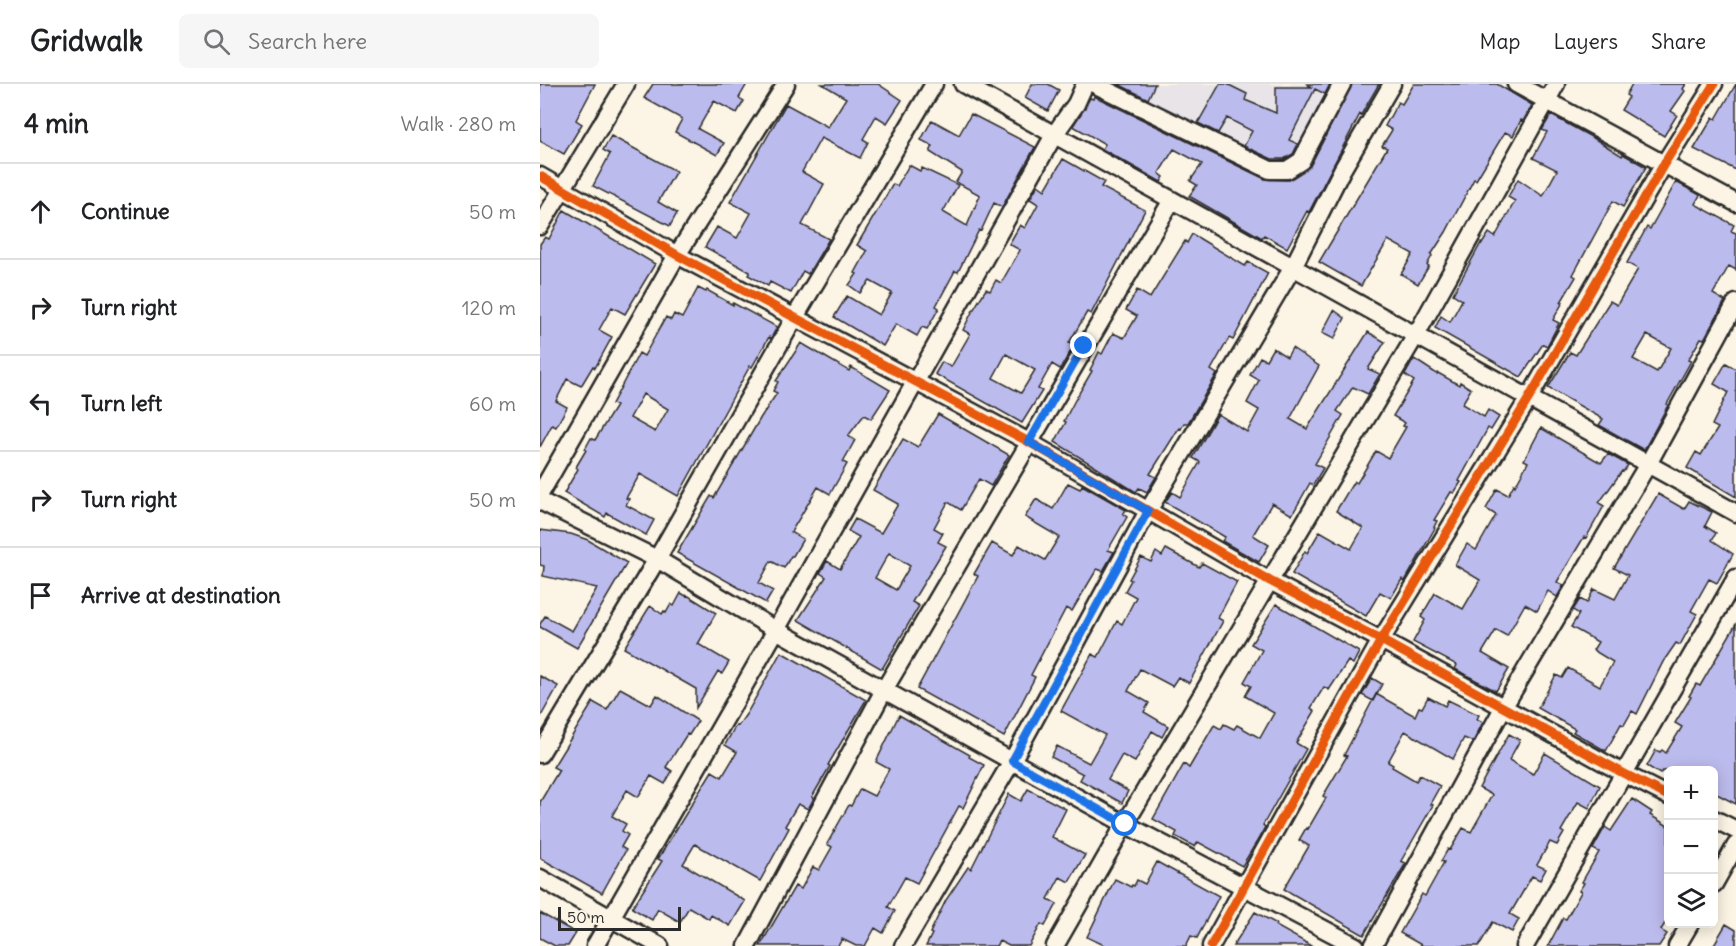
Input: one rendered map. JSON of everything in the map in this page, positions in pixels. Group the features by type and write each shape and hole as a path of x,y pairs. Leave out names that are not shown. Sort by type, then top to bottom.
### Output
{"street":[{"path":"540,226 626,84"},
{"path":"540,494 677,255 786,84"},
{"path":"540,753 657,559 795,317 934,84"},
{"path":"963,84 1736,513"},
{"path":"595,946 776,630 1054,135 1076,104 1085,84"},
{"path":"1094,84 1270,170 1287,170 1301,161 1342,84"},
{"path":"903,946 1012,761 1148,511 1293,267 1342,170 1392,84"},
{"path":"1516,84 1736,203"},
{"path":"1055,946 1416,335 1556,84"},
{"path":"1211,946 1381,640 1529,398 1664,164 1714,84"},
{"path":"540,176 677,255 1029,442 1270,581 1664,794"},
{"path":"747,946 884,690 1084,346 1116,298 1172,200"},
{"path":"1373,946 1503,708 1648,464 1736,303"},
{"path":"540,501 657,559 776,630 1125,824 1356,946"},
{"path":"1525,946 1736,578"},
{"path":"1715,820 1736,830"},
{"path":"1718,876 1736,845"},
{"path":"540,878 660,946"},
{"path":"1677,946 1688,928"}],"shaded area":[{"path":"1109,84 1337,84 1285,175"}],"building":[{"path":"540,84 595,84 576,120 582,124 564,154 540,141"},
{"path":"653,84 747,84 739,98 744,101 737,113 714,101 698,129 724,143 717,155 675,132 682,119 644,98"},
{"path":"822,84 878,84 902,100 887,123 876,116 863,139 868,142 860,158 821,138 802,172 824,184 802,225 829,239 808,274 803,271 791,293 770,282 768,286 748,275 750,272 705,247 717,227 737,238 751,213 730,202 786,104 828,127 846,98"},
{"path":"1032,84 1048,84 1059,90 1048,111 1025,98"},
{"path":"1118,84 1155,84 1148,99"},
{"path":"1220,84 1227,84 1247,94 1245,100 1276,113 1276,87 1311,87 1307,84 1330,84 1325,94 1315,89 1289,140 1298,144 1293,154 1284,159 1272,159 1244,146 1252,131 1227,118 1218,133 1198,123"},
{"path":"1352,84 1379,84 1360,114 1309,212 1307,211 1287,248 1264,235 1262,238 1189,196 1197,185 1190,181 1202,164 1174,149 1159,173 1164,177 1161,182 1102,149 1105,144 1073,126 1090,98 1093,99 1094,96 1265,179 1288,180 1310,166"},
{"path":"1414,84 1497,84 1532,105 1513,136 1505,132 1476,180 1474,179 1431,255 1427,265 1429,266 1418,284 1401,274 1413,254 1388,240 1361,286 1319,262 1387,148 1382,146 1392,130 1385,126 1398,102 1402,104"},
{"path":"1632,84 1686,84 1683,89 1685,91 1671,111 1677,115 1664,136 1621,110 1629,97 1626,95"},
{"path":"1736,84 1736,170 1694,149 1713,117 1716,119"},
{"path":"971,114 1035,147 1002,207 994,203 958,272 955,271 936,306 939,308 927,329 922,327 917,336 896,324 883,346 834,317 847,296 879,315 892,293 870,281 860,293 849,285 857,274 855,273 867,251 857,245 893,184 897,186 909,165 920,171 922,168 958,185 943,212 967,226 980,195 956,182 962,172 930,152 933,146 921,140 932,120 959,135"},
{"path":"1551,115 1622,156 1623,154 1646,167 1623,207 1613,201 1573,275 1576,277 1553,320 1559,323 1547,346 1543,344 1521,377 1435,328 1441,316 1450,322 1462,300 1453,294 1481,243 1489,233 1495,237 1515,201 1508,197 1518,179 1543,196 1557,170 1533,158 1547,132 1542,130"},
{"path":"611,136 676,171 658,202 677,213 670,226 593,186 610,154 603,150"},
{"path":"1063,159 1104,182 1101,187 1145,210 1091,314 1087,312 1069,343 1074,346 1060,369 1052,364 1038,389 1042,391 1022,423 935,374 942,362 951,367 970,334 963,330 972,312 986,289 990,291 996,280 1001,283 1020,250 1009,244 1020,225 1025,228 1038,204 1030,199 1038,185 1045,190","holes":["1006,354 1035,370 1021,393 993,378"]},
{"path":"1676,182 1700,195 1695,204 1734,225 1731,231 1736,233 1736,270 1729,266 1713,294 1725,301 1704,339 1701,338 1688,360 1691,361 1644,450 1599,425 1603,419 1548,388 1570,352 1576,355 1610,301 1617,305 1638,269 1627,263 1647,227 1650,229","holes":["1647,335 1671,348 1657,372 1633,359"]},
{"path":"564,210 655,264 625,314 612,307 599,330 612,337 595,368 593,366 581,386 567,379 556,401 567,407 556,427 552,425 540,447 540,244 545,237 549,239"},
{"path":"1192,234 1245,266 1248,262 1268,273 1233,340 1229,338 1211,370 1217,374 1188,423 1184,423 1181,429 1179,428 1150,474 1156,477 1147,492 1139,488 1136,492 1055,442 1092,371 1090,370 1099,352 1102,354 1113,333 1124,338 1137,316 1126,310 1137,290 1150,298 1185,241 1187,243"},
{"path":"698,288 706,292 707,290 777,327 752,367 750,366 678,496 640,474 626,498 629,499 626,505 654,520 646,535 607,513 605,517 564,493 578,469 576,467 591,438 595,440 616,406 612,404 639,353 644,356 666,317 671,320 674,314 682,318","holes":["643,394 668,409 655,432 630,418"]},
{"path":"1334,310 1345,318 1334,339 1322,333"},
{"path":"1368,332 1385,342 1368,369 1380,374 1368,394 1353,387 1337,411 1343,415 1315,464 1323,468 1313,485 1310,483 1292,515 1272,503 1253,535 1269,545 1259,562 1222,541 1225,537 1165,502 1172,492 1180,497 1200,462 1193,458 1218,414 1247,432 1259,410 1247,403 1259,380 1250,375 1260,357 1266,360 1273,348 1287,357 1292,348 1319,366 1290,419 1307,429"},
{"path":"801,343 849,371 851,367 890,390 871,419 864,415 848,436 855,440 843,462 847,464 830,494 818,487 791,532 803,539 793,556 784,568 771,561 759,583 773,591 766,603 677,553 711,496 714,498 777,393 773,391 778,382 776,381"},
{"path":"1414,359 1437,374 1459,385 1460,382 1471,389 1462,404 1484,417 1488,410 1499,417 1491,430 1488,428 1459,481 1461,482 1454,493 1451,492 1434,520 1437,521 1435,528 1405,581 1402,579 1391,598 1380,592 1366,616 1292,574 1320,531 1351,549 1363,528 1336,511 1354,481 1357,483 1376,451 1388,458 1406,427 1403,426 1405,423 1393,416 1414,381 1405,375"},
{"path":"1726,363 1736,369 1736,497 1687,468 1696,452 1701,455 1718,428 1712,425 1728,392 1714,384"},
{"path":"938,414 1009,455 991,486 979,479 961,510 948,502 934,528 943,533 938,542 946,546 912,602 919,606 882,669 798,620 826,577 820,573 827,561 840,569 859,537 848,531 855,519 881,533 898,504 873,490 903,439 918,447","holes":["889,553 910,566 896,590 875,578"]},
{"path":"1541,428 1601,463 1608,454 1628,465 1599,503 1604,506 1557,582 1564,585 1557,597 1548,591 1537,611 1525,604 1507,636 1496,630 1482,653 1509,669 1496,691 1455,669 1457,665 1413,642 1425,620 1421,617 1435,593 1463,609 1480,580 1455,565 1467,544 1476,550 1496,515 1486,509 1497,489 1508,495 1514,484 1515,486 1528,462 1524,460"},
{"path":"1068,483 1080,489 1082,485 1126,510 1123,514 1127,517 1108,550 1114,552 1103,571 1097,569 1072,611 1066,608 1031,675 1035,677 1004,737 917,689 978,576 974,574 992,543 1013,555 1019,545 1045,560 1059,537 1025,517 1036,499 1053,509"},
{"path":"1658,494 1684,509 1689,501 1712,512 1705,526 1716,533 1712,540 1733,554 1717,583 1709,579 1691,611 1697,614 1680,645 1676,643 1663,662 1637,714 1632,711 1624,725 1621,724 1606,751 1573,732 1575,729 1538,708 1556,675 1562,678 1568,668 1600,686 1613,662 1593,650 1598,642 1571,627 1579,614 1573,610 1580,599 1587,603 1594,589 1615,599 1628,575 1614,568"},
{"path":"540,530 571,534 588,540 627,563 577,648 540,627 540,624 545,616 572,631 597,588 543,576 544,566 540,565"},
{"path":"1166,549 1199,567 1202,563 1237,582 1218,618 1223,621 1189,683 1178,677 1172,686 1140,669 1128,691 1149,703 1144,712 1168,726 1162,737 1152,731 1135,762 1122,755 1108,780 1128,791 1122,803 1080,780 1083,774 1051,757 1057,746 1089,763 1105,735 1061,711 1092,654 1098,657 1117,621 1122,624 1136,597 1125,591 1141,557 1151,562 1156,552 1162,556"},
{"path":"681,593 716,613 698,644 729,662 722,674 718,671 696,708 696,689 624,648 650,606 662,614 664,611 666,613 671,604 674,606"},
{"path":"1276,604 1359,652 1353,664 1348,661 1329,690 1324,687 1311,708 1315,711 1296,743 1306,749 1242,866 1198,842 1195,847 1175,836 1177,832 1153,819 1184,764 1189,768 1214,725 1221,729 1224,724 1234,729 1237,725 1260,738 1274,713 1245,696 1251,686 1244,682 1262,650 1251,644"},
{"path":"1736,624 1736,804 1718,795 1718,766 1664,766 1664,771 1660,774 1647,766 1656,750 1666,753 1682,727 1675,723 1696,684 1700,686"},
{"path":"781,652 866,700 828,765 830,766 812,797 814,798 808,809 798,804 785,826 789,828 760,881 695,844 683,864 745,901 730,926 711,915 709,919 689,907 680,922 658,909 652,920 632,908 662,861 658,859 712,771 722,777 737,752 725,745 736,725 738,726 747,713"},
{"path":"540,676 558,686 540,718"},
{"path":"1372,678 1382,684 1373,701 1362,695"},
{"path":"620,688 651,705 657,695 698,721 666,767 672,771 665,784 651,776 638,797 627,790 612,816 626,824 622,831 628,835 621,847 626,850 602,893 540,858 540,802 559,770 553,767 593,702 607,710"},
{"path":"1376,694 1415,716 1428,697 1445,706 1448,700 1479,715 1477,719 1483,722 1473,742 1464,738 1453,759 1405,731 1388,762 1393,765 1392,767 1416,781 1420,775 1440,786 1430,804 1433,805 1401,861 1406,863 1364,935 1284,889 1309,846 1299,840 1326,798 1323,796 1347,756 1344,755"},
{"path":"899,715 984,765 963,808 959,806 917,883 905,877 888,907 895,911 883,933 875,928 865,946 856,946 842,939 838,946 760,946 795,886 801,889 813,867 819,870 832,847 827,844 860,789 874,796 889,769 876,762"},
{"path":"1509,734 1520,740 1509,760 1533,774 1545,753 1600,786 1589,808 1578,802 1561,831 1564,833 1557,845 1550,842 1537,865 1546,869 1540,880 1532,876 1510,914 1519,919 1512,932 1493,922 1479,946 1423,946 1400,933 1422,894 1425,896 1444,862 1441,861 1448,849 1450,850 1463,828 1471,832 1492,795 1479,788"},
{"path":"1028,789 1066,809 1052,837 1085,855 1069,882 1060,877 1048,899 1057,904 1045,926 1041,924 1029,946 1009,946 999,941 996,946 926,946 946,900 968,867 971,869 1009,794 1021,801"},
{"path":"1632,799 1652,812 1650,815 1664,824 1664,925 1661,930 1667,934 1659,946 1548,946 1563,918 1566,919 1581,892 1579,891 1584,883 1582,882 1599,852 1593,849 1605,827 1611,831"},
{"path":"1157,862 1219,896 1197,938 1191,936 1186,946 1106,946 1087,937 1115,879 1131,887 1137,880 1145,884"},
{"path":"1255,912 1277,924 1276,926 1312,946 1233,946"},
{"path":"540,913 576,933 568,946 555,946 540,938"},
{"path":"1726,924 1736,930 1736,946 1713,946"}],"cycle path":[{"path":"1211,946 1381,640 1529,398 1664,164 1714,84"},
{"path":"540,176 677,255 1029,442 1270,581 1664,794"}],"route":[{"path":"1084,346 1029,442 1148,511 1012,761 1125,824"}]}
